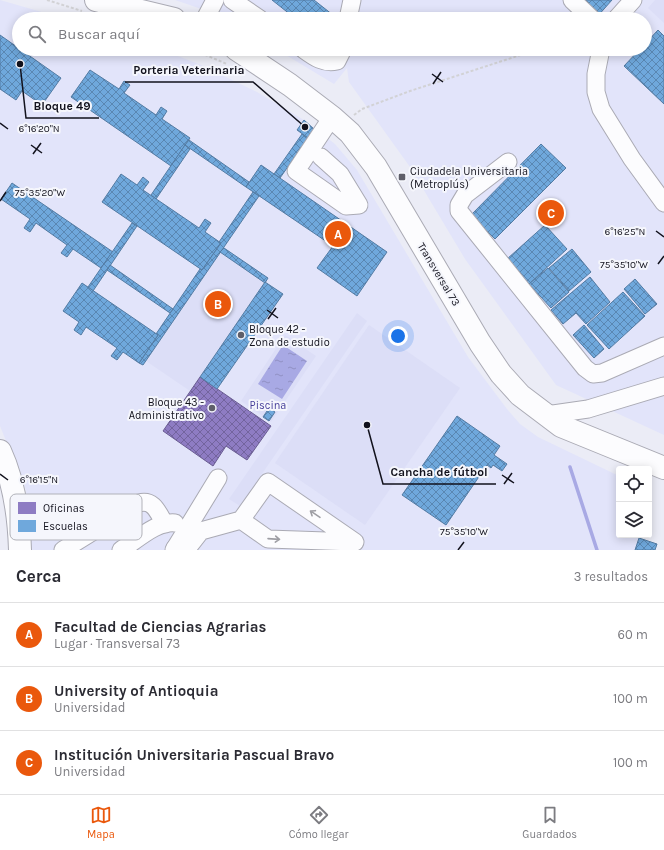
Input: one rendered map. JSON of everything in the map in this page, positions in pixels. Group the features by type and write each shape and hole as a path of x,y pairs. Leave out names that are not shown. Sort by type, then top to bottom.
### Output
{"main road":[{"path":"90,6 138,5 156,12"},
{"name":"Transversal 73","path":"247,56 342,117 350,133 376,167 480,343 501,374 520,395 546,415 573,431 664,468"},
{"path":"0,451 6,464 14,494"},
{"path":"19,540 20,550"}],"lane":[{"path":"209,12 216,0"},
{"path":"232,0 250,12"},
{"path":"349,12 352,0"},
{"path":"572,0 585,12"},
{"path":"622,12 633,0"},
{"path":"313,56 329,63 337,61 340,56"},
{"path":"600,56 596,74 596,92 601,109 624,147 664,203"},
{"path":"321,157 340,174 359,206 346,206 296,172 342,117"},
{"path":"508,162 464,195 459,205 459,211 584,368 593,374 602,373 664,346"},
{"path":"546,415 588,409 664,386"},
{"path":"174,549 218,478"},
{"path":"174,549 190,545 201,531 241,520 268,482 355,542 268,539 241,520"},
{"path":"142,502 145,501 153,504 165,524"},
{"path":"142,536 165,524 172,523 189,525"},
{"path":"63,550 79,540"},
{"path":"121,550 136,540"}],"path":[{"path":"47,0 90,6"},
{"path":"342,117 410,91 518,56"}],"shaded area":[{"path":"0,0 42,12 12,12 12,56 178,56 201,65 257,92 304,120 335,144 357,170 468,357 507,409 520,424 538,437 616,475 616,538 639,538 635,550 31,550 30,540 142,540 142,494 26,494 0,426"},
{"path":"175,0 664,0 664,435 556,385 465,259 410,167 349,82 347,68 334,84 288,56 652,56 652,12 210,12"}],"green space":[{"path":"655,0 664,0 664,23 648,8"},
{"path":"220,252 265,283 190,391 146,361"},
{"path":"357,313 367,321 240,506 229,499"},
{"path":"369,325 460,388 365,525 275,463"},
{"name":"Piscina","path":"285,335 316,356 271,422 241,401"}],"water":[{"path":"283,345 307,361 282,399 258,384"}],"building: Oficinas":[{"name":"Bloque 43 - Administrativo","path":"200,377 271,426 247,460 226,446 213,466 163,431"}],"building: Escuelas":[{"path":"272,0 314,0 329,12 287,12"},
{"path":"586,0 612,0 601,12 589,12 585,8 589,3"},
{"path":"658,30 664,36 664,104 624,66 633,56 652,56 652,36"},
{"path":"0,35 12,43 12,56 30,56 61,78 42,105 22,91 16,100 0,89"},
{"path":"90,70 119,89 124,81 130,85 124,93 156,115 161,107 167,111 162,119 190,138 171,166 71,97"},
{"path":"304,120 314,129 308,138 297,130"},
{"path":"302,134 308,138 280,178 274,174"},
{"path":"189,140 249,182 246,187 185,145"},
{"path":"541,144 566,168 495,239 471,215"},
{"path":"185,145 190,149 156,199 151,195"},
{"path":"261,165 387,252 357,296 317,268 333,246 246,187"},
{"path":"121,174 137,185 143,177 149,182 143,190 199,228 205,219 211,223 205,232 221,243 202,270 102,202"},
{"path":"12,183 113,252 101,268 73,249 67,257 61,253 67,245 36,223 30,232 24,228 30,219 1,199"},
{"path":"253,192 259,196 143,365 139,363 158,335 156,334 200,269 202,270 221,243 219,242"},
{"path":"132,223 137,226 93,291 88,287"},
{"path":"545,225 567,249 529,284 507,259"},
{"path":"224,248 268,278 265,283 220,252"},
{"path":"572,249 591,272 569,291 549,268"},
{"path":"110,265 173,309 170,313 107,270"},
{"path":"548,268 569,292 551,308 529,284"},
{"path":"590,277 610,302 586,324 576,313 563,324 551,310"},
{"path":"635,279 657,304 645,314 624,289"},
{"name":"Bloque 42 - Zona de estudio","path":"265,282 283,294 217,389 200,377"},
{"path":"82,283 158,335 139,363 123,352 117,360 111,356 117,348 86,327 81,335 74,330 79,322 63,311"},
{"path":"623,292 645,316 609,349 587,325"},
{"path":"584,325 604,349 594,358 573,335"},
{"path":"269,408 275,412 269,421 263,417"},
{"path":"457,416 500,446 494,455 507,464 502,471 493,465 491,468 487,465 446,525 402,495"},
{"path":"639,538 657,544 655,550 635,550"}],"waterway":[{"path":"570,467 597,550"}],"place":[{"name":"Bloque 49","path":"20,64"},
{"name":"Porteria Veterinaria","path":"305,127"},
{"name":"Ciudadela Universitaria (Metroplús)","path":"402,177"},
{"name":"Institución Universitaria Pascual Bravo","path":"551,213"},
{"name":"Facultad de Ciencias Agrarias","path":"338,234"},
{"name":"University of Antioquia","path":"218,304"},
{"name":"Bloque 42 - Zona de estudio","path":"241,335"},
{"name":"Bloque 43 - Administrativo","path":"212,408"},
{"name":"Cancha de fútbol","path":"367,425"}]}
